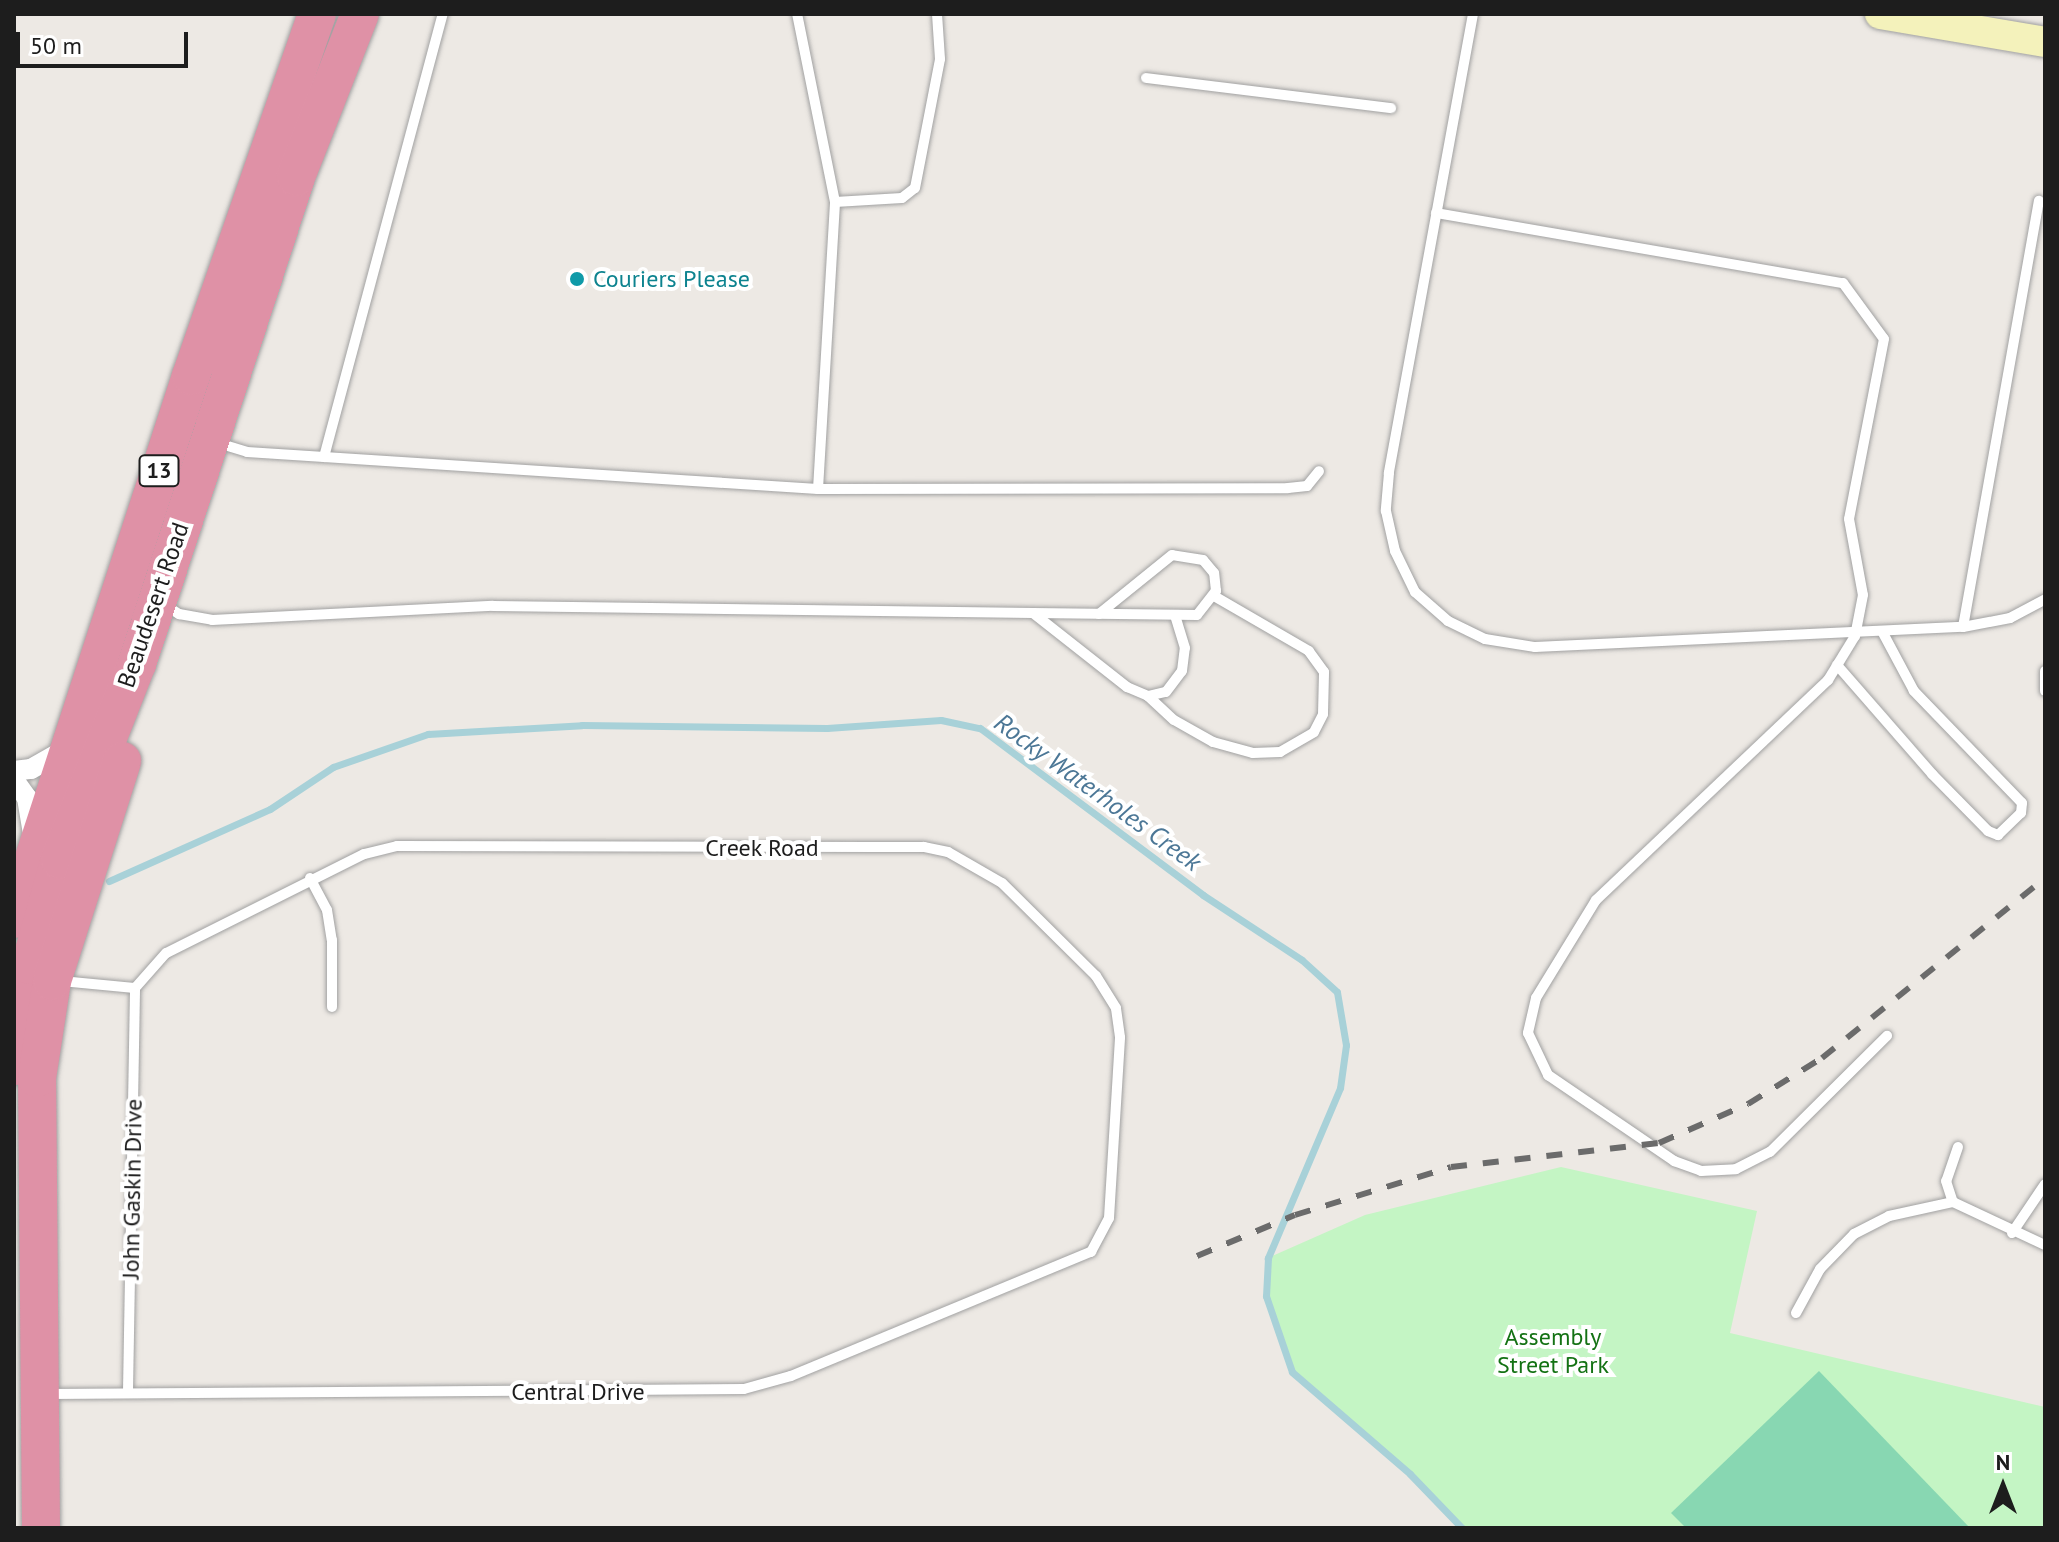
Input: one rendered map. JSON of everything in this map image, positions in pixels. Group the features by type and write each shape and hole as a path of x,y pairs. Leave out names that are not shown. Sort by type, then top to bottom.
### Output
{"highway":[{"name":"Beaudesert Road","path":"14,1066 30,965 41,859 68,748 317,14"},
{"name":"Beaudesert Road","path":"14,919 137,664 300,164 360,14"},
{"path":"41,1528 37,1078 52,981 146,688 137,664"},
{"path":"25,1528 25,1410 39,1394"}],"main road":[{"path":"1880,14 2045,42"}],"street":[{"path":"14,771 31,769 68,748"},
{"path":"14,780 27,798 41,859"}],"lane":[{"path":"324,457 443,14"},
{"path":"797,14 835,202 818,489"},
{"path":"835,202 902,198 915,188 940,59 937,14"},
{"path":"1473,14 1386,511 1395,551 1415,592 1448,621 1485,639 1535,647 1855,636 1963,627 2010,618 2045,599"},
{"path":"1146,78 1391,108"},
{"path":"1963,627 2039,201"},
{"path":"1436,213 1843,283 1884,339 1849,519 1863,595 1855,636 1828,680 1596,900 1536,998 1528,1033 1548,1075 1674,1161 1701,1171 1736,1169 1770,1152 1887,1036"},
{"path":"209,440 247,452 818,489 1288,488 1307,486 1319,471"},
{"path":"156,600 179,614 212,620 493,606 1033,613 1099,614 1175,615 1197,615 1214,596 1214,573 1203,560 1172,555 1099,614"},
{"path":"1033,613 1127,687 1148,696 1174,720 1213,742 1253,753 1280,752 1314,732 1323,714 1324,672 1309,651 1214,596"},
{"path":"1148,696 1166,692 1182,671 1185,648 1175,615"},
{"path":"1837,665 1932,774 1988,831 1998,835 2021,813 2022,803 1914,691 1883,633"},
{"path":"2045,671 2045,691"},
{"name":"Creek Road","path":"135,988 166,953 310,878 364,854 397,846 924,847 969,862 1002,883 1053,930 1096,976 1116,1008 1120,1037 1109,1218 1091,1252"},
{"path":"310,878 327,910 332,940 332,1007"},
{"path":"52,981 135,988"},
{"name":"John Gaskin Drive","path":"128,1391 135,988"},
{"path":"1953,1202 1946,1181 1958,1147"},
{"path":"2012,1233 2045,1184"},
{"path":"1796,1313 1820,1269 1854,1234 1889,1216 1953,1202 2012,1233 2045,1245"},
{"name":"Central Drive","path":"39,1394 744,1389 791,1376 1091,1252"}],"green space":[{"name":"Assembly Street Park","path":"1561,1167 1757,1211 1730,1333 2045,1407 2045,1528 1462,1528 1410,1474 1292,1372 1266,1296 1268,1258 1365,1215"},
{"path":"1819,1371 1970,1528 1686,1528 1671,1513"}],"waterway":[{"name":"Rocky Waterholes Creek","path":"109,881 270,809 333,767 428,734 582,725 827,728 941,720 980,728 1203,895 1302,960 1337,992 1346,1045 1340,1088 1268,1258 1266,1296 1292,1372 1410,1474 1462,1528"}],"railway":[{"path":"1197,1256 1295,1215 1451,1167 1659,1143 1748,1104 1822,1058 2045,878"}],"place":[{"name":"Couriers Please","path":"577,279"}]}
